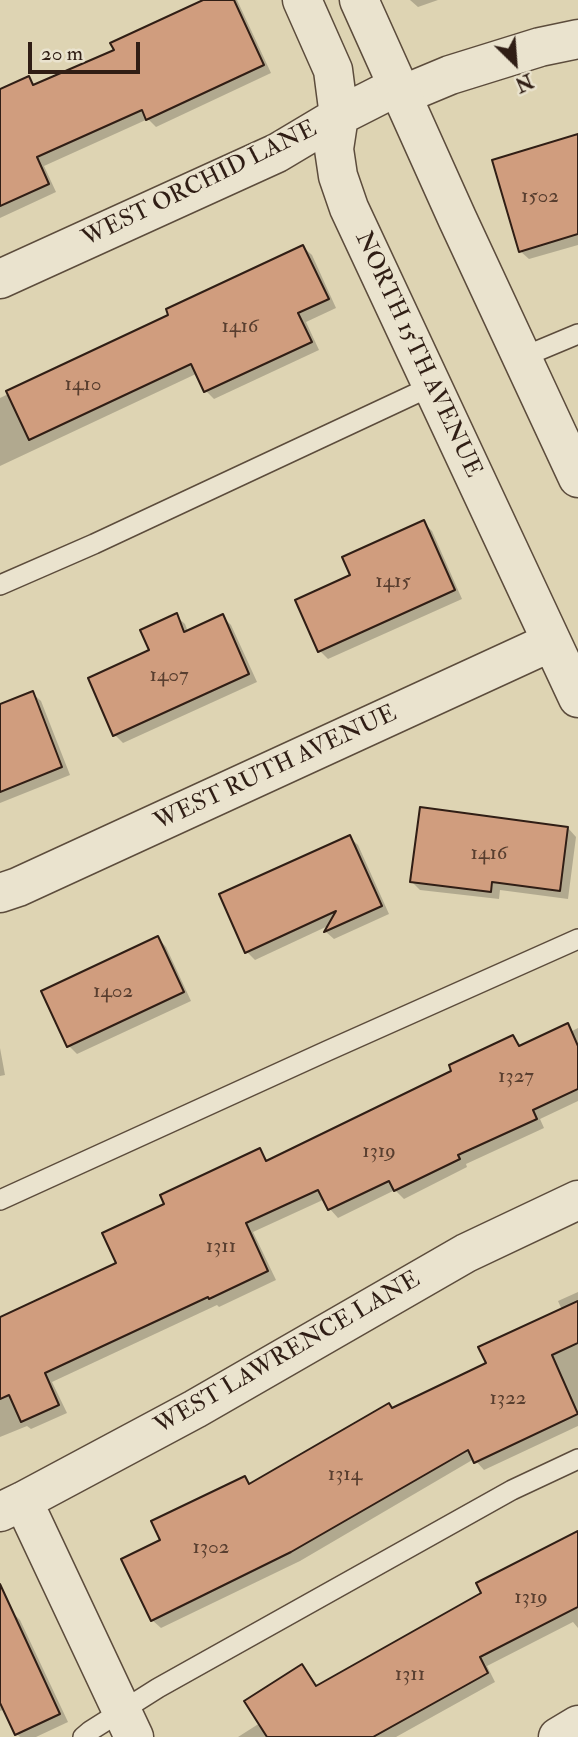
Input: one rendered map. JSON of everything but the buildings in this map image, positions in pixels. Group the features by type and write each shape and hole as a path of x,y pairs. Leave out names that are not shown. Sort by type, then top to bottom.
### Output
{"street":[{"name":"NORTH 15TH AVENUE","path":"302,0 333,70 339,116 334,149 338,176 349,208 578,698"},
{"path":"359,0 578,478"},
{"name":"WEST ORCHID LANE","path":"0,279 277,153 339,116 400,90 540,47 578,39"},
{"name":"WEST RUTH AVENUE","path":"0,893 551,642"},
{"name":"WEST LAWRENCE LANE","path":"11,1506 207,1403 466,1253 578,1200"},
{"path":"11,1506 128,1724"},
{"path":"558,1737 578,1726"}],"lane":[{"path":"523,357 578,334"},
{"path":"0,585 432,386"},
{"path":"0,1200 578,939"},
{"path":"83,1737 90,1731 128,1724 158,1688 512,1490 578,1459"}]}
